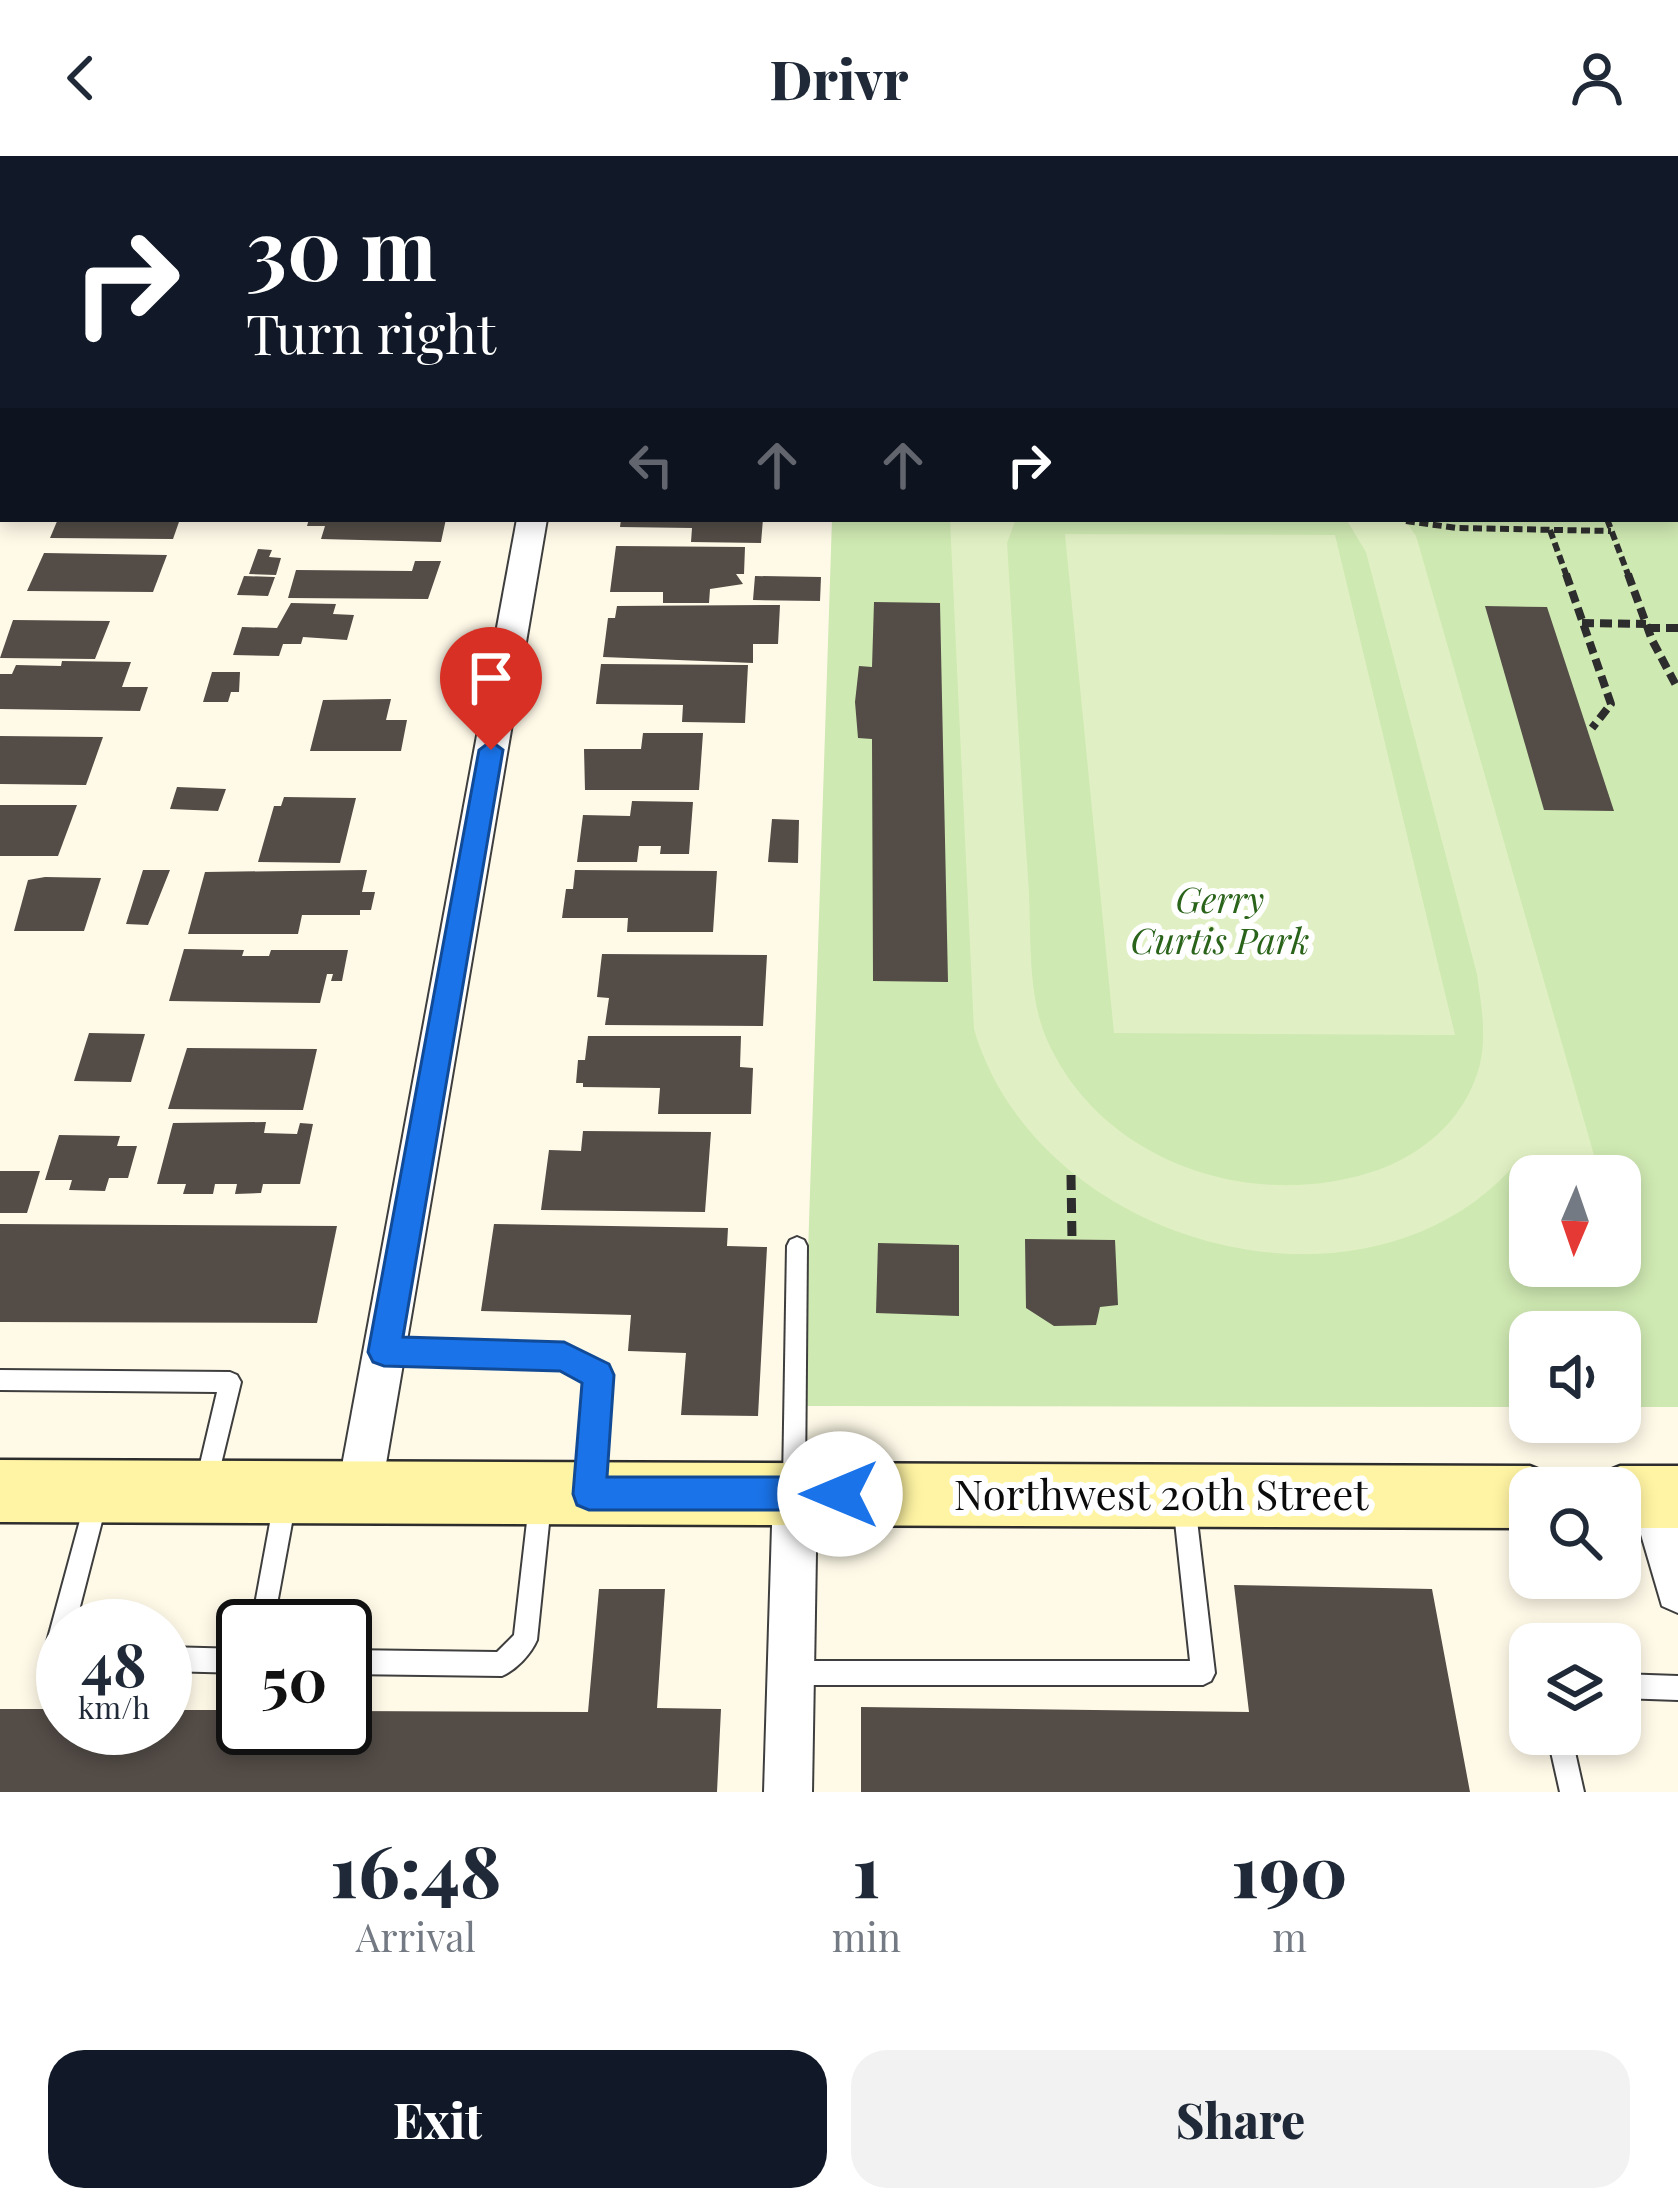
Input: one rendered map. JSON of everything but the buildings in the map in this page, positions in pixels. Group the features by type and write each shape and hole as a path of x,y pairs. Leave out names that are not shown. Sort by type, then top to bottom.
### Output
{"main road":[{"name":"Northwest 20th Street","path":"0,1491 1509,1497"}],"street":[{"path":"359,1493 531,522"},
{"path":"788,1792 795,1493"},
{"path":"1650,1497 1678,1590"}],"lane":[{"path":"795,1493 797,1246"},
{"path":"372,1662 502,1664 514,1654 525,1640 598,1375 564,1357 384,1352"},
{"path":"0,1380 230,1382 205,1492"},
{"path":"70,1599 99,1492"},
{"path":"267,1599 286,1492"},
{"path":"791,1673 1203,1673 1184,1497"},
{"path":"1641,1687 1678,1688"},
{"path":"1564,1755 1572,1792"}],"path":[{"path":"1413,522 1457,528 1611,531"},
{"path":"1607,522 1647,626 1678,689"},
{"path":"1550,530 1610,704 1592,728"},
{"path":"1582,622 1678,628"},
{"path":"1071,1174 1072,1240"}],"green space":[{"name":"Gerry Curtis Park","path":"832,522 1678,522 1678,1407 1641,1407 1641,1311 1509,1311 1509,1407 803,1406"},
{"path":"950,522 1015,522 1007,543 1031,960 1047,1040 1072,1083 1105,1119 1143,1147 1187,1168 1282,1185 1331,1182 1378,1170 1413,1153 1455,1116 1480,1064 1483,1030 1477,974 1366,552 1348,522 1406,522 1416,536 1594,1155 1509,1155 1509,1168 1455,1214 1379,1245 1297,1254 1214,1243 1135,1213 1065,1166 1009,1104 974,1029"},
{"path":"1065,534 1335,535 1455,1035 1114,1033"}],"route":[{"path":"491,750 384,1352 564,1357 598,1375 589,1494 840,1494"}]}
